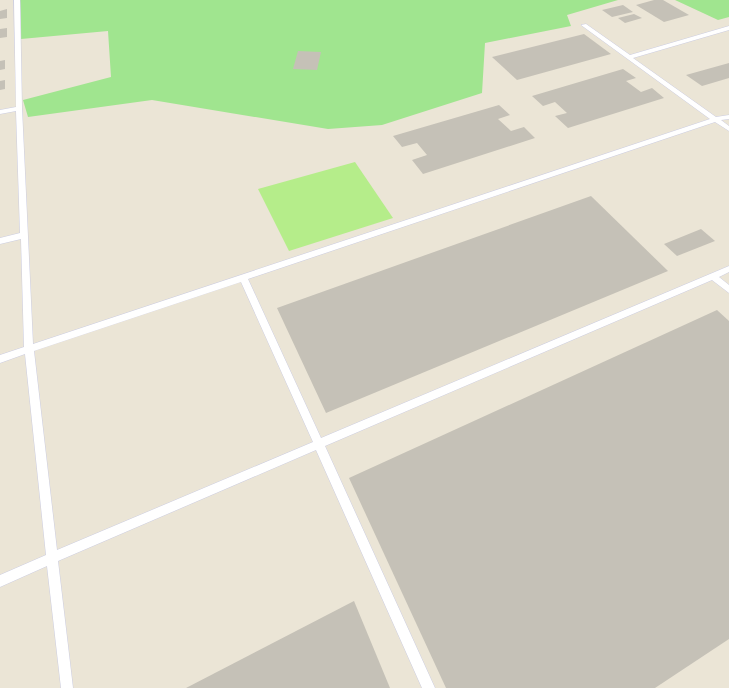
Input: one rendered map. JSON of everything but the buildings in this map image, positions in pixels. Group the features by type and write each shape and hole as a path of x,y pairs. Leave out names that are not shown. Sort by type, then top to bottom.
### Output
{"lane":[{"path":"17,0 19,108 30,349 67,688"},
{"path":"584,25 729,128"},
{"path":"629,57 729,28"},
{"path":"0,112 19,108"},
{"path":"0,359 716,119 729,117"},
{"path":"0,241 24,235"},
{"path":"0,581 729,269"},
{"path":"713,276 729,290"},
{"path":"243,277 429,688"}],"green space":[{"path":"20,0 618,0 567,15 571,26 485,43 482,93 382,125 328,129 152,100 28,117 23,100 111,77 108,31 21,39"},
{"path":"675,0 729,0 729,17 718,20"},
{"path":"355,162 393,218 289,251 258,189"}]}
